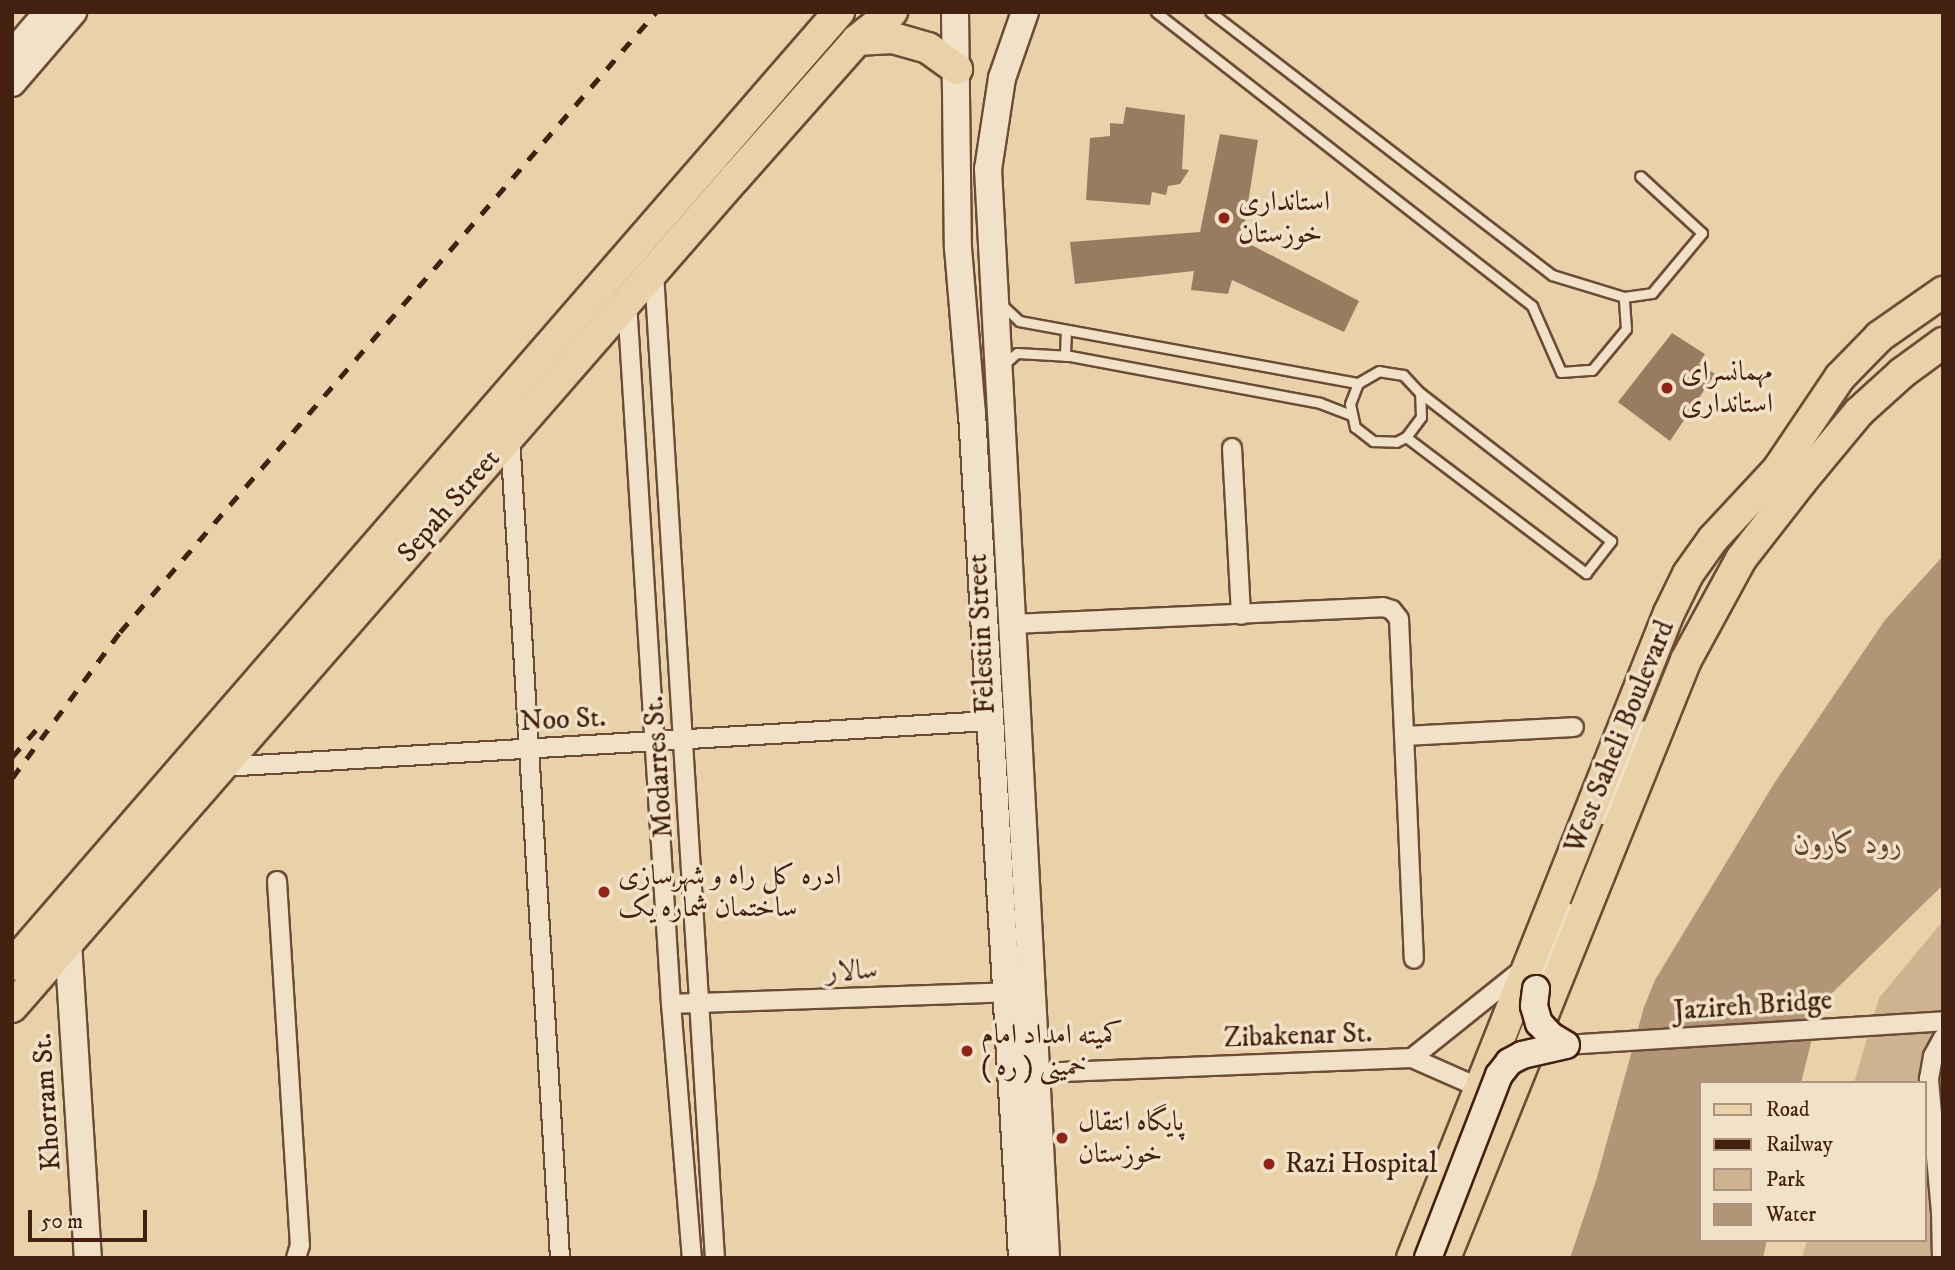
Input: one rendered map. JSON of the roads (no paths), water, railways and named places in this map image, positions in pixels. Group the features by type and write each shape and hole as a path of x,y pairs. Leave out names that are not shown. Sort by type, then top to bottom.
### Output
{"main road":[{"name":"Sepah Street","path":"12,965 839,12"},
{"name":"Sepah Street","path":"12,1007 857,40 892,12"},
{"path":"857,40 893,38 928,48 957,69"},
{"name":"West Saheli Boulevard","path":"1412,1258 1688,574 1713,539 1778,469 1840,377 1880,336 1943,292"},
{"name":"West Saheli Boulevard","path":"1445,1258 1577,937 1686,660 1750,548 1859,412 1902,373 1943,343"}],"street":[{"path":"12,54 48,12"},
{"path":"12,83 73,12"},
{"name":"Felestin Street","path":"955,12 958,248 977,495 1022,1258"},
{"name":"Felestin Street","path":"1025,12 1002,78 988,170 1046,1258"},
{"name":"Modarres St.","path":"654,273 715,1258"},
{"name":"Modarres St.","path":"627,303 671,1004 692,1258"},
{"path":"510,436 560,1258"},
{"path":"1232,448 1241,615"},
{"path":"977,495 1006,494"},
{"path":"1013,624 1383,607 1392,610 1399,619 1414,959"},
{"path":"1566,1045 1551,1037 1539,1023 1534,1006 1536,989 1616,783 1672,692"},
{"name":"Noo St.","path":"222,767 990,721"},
{"path":"1404,736 1574,727"},
{"path":"277,881 300,1245 296,1258"},
{"name":"Khorram St.","path":"68,943 88,1258"},
{"name":"Zibakenar St.","path":"1037,1073 1412,1058 1529,964"},
{"name":"سالار","path":"671,1004 1007,992"},
{"name":"Jazireh Bridge","path":"1566,1045 1943,1021"},
{"path":"1942,1258 1941,1212 1929,1079 1933,1056 1943,1038"},
{"path":"1428,1258 1499,1075 1509,1062 1522,1055 1566,1045"},
{"path":"1412,1058 1480,1088"}],"lane":[{"path":"1156,12 1532,306 1561,372 1592,370 1626,329 1624,297"},
{"path":"1209,12 1552,275 1624,297 1651,293 1702,233 1640,176"},
{"path":"994,297 1019,321 1358,383"},
{"path":"1065,356 1066,330"},
{"path":"999,369 1017,353 1065,356 1320,403 1351,415"},
{"path":"1406,437 1586,573 1611,541 1420,393 1404,375 1379,371 1358,383 1349,404 1355,426 1373,441 1396,442 1406,437 1421,417 1420,393"}],"water":[{"name":"رود کارون","path":"1943,556 1943,885 1830,995 1816,1022 1801,1081 1700,1081 1700,1242 1767,1242 1763,1258 1570,1258 1596,1181 1644,1007 1655,980 1775,782 1885,620"}],"railway":[{"path":"12,778 120,632 656,12"},
{"path":"12,757 42,723"}],"place":[{"name":"استانداری خوزستان","path":"1224,218"},
{"name":"مهمانسرای استانداری","path":"1667,388"},
{"name":"ادره کل راه و شهرسازی ساختمان شماره یک","path":"604,892"},
{"name":"کمیته امداد امام خمینی ( ره )","path":"967,1051"},
{"name":"پایگاه انتقال خوزستان","path":"1062,1138"},
{"name":"Razi Hospital","path":"1269,1164"}]}
